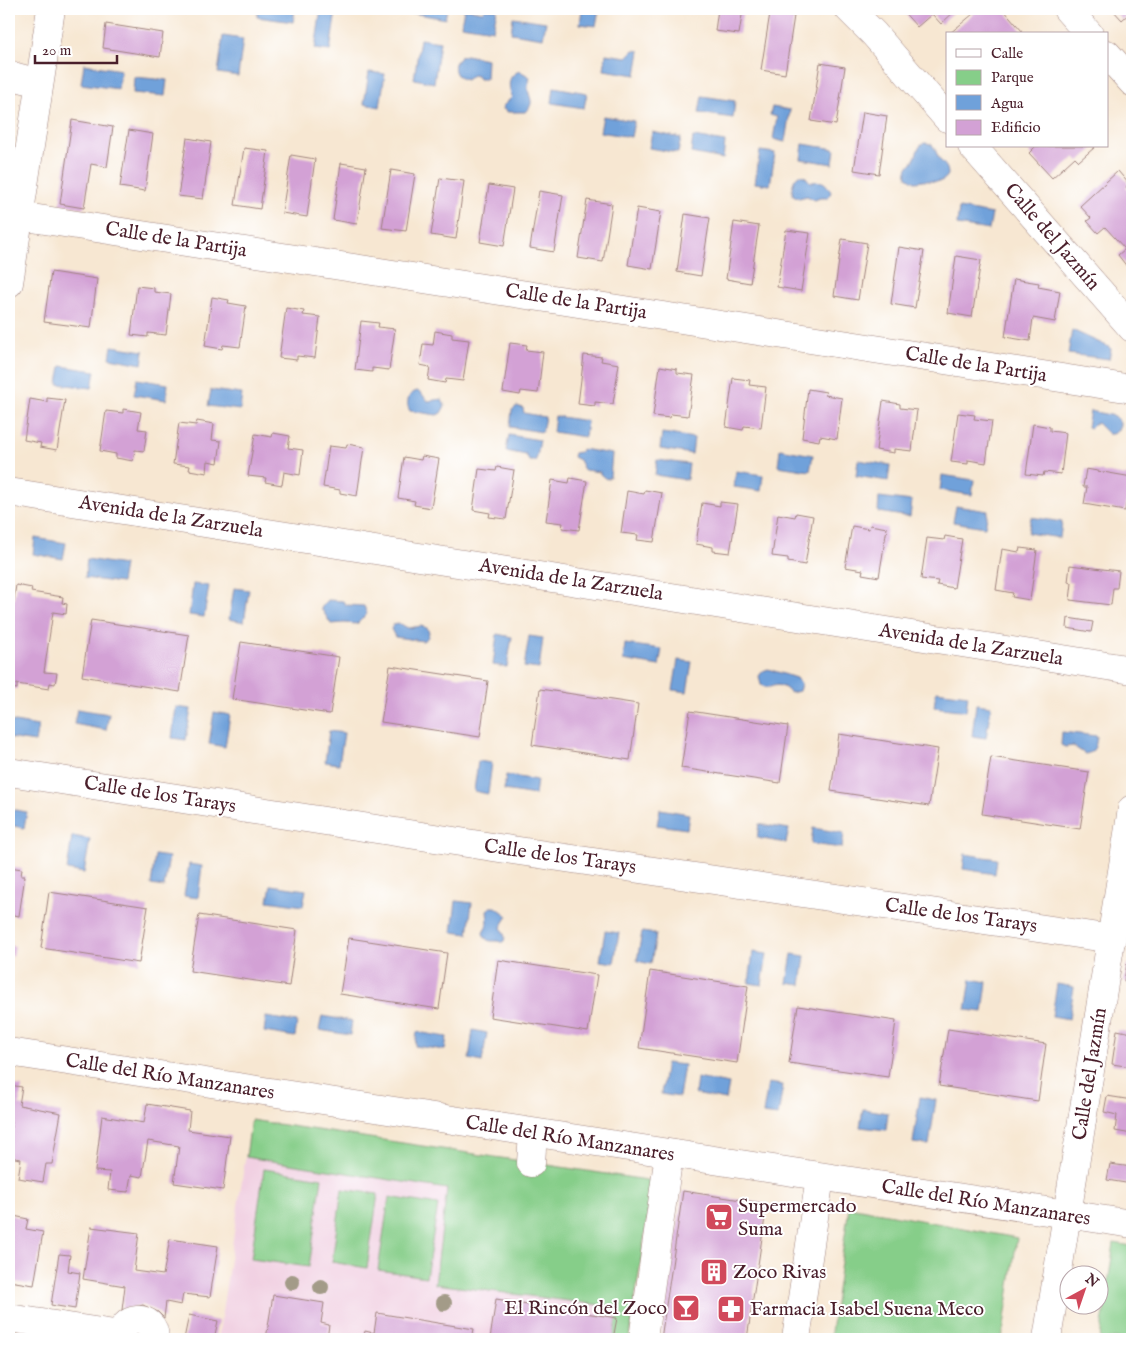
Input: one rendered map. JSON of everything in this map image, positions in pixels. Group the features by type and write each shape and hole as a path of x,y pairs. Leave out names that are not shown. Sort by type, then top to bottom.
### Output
{"street":[{"path":"9,283 51,9"},
{"path":"849,9 874,34 946,117"},
{"path":"1067,9 1087,32"},
{"path":"1108,55 1132,82"},
{"path":"9,75 39,83"},
{"name":"Calle del Jazmín","path":"974,148 1132,328"},
{"name":"Calle de la Partija","path":"19,216 1132,389"},
{"name":"Avenida de la Zarzuela","path":"9,492 1132,670"},
{"name":"Calle de los Tarays","path":"9,772 531,853 1112,939"},
{"name":"Calle del Jazmín","path":"1047,1339 1132,809"},
{"name":"Calle del Río Manzanares","path":"9,1052 1132,1224"},
{"path":"531,1162 533,1133"},
{"path":"643,1339 669,1154"},
{"path":"796,1339 820,1177"},
{"path":"9,1318 121,1337 122,1330 130,1322 140,1320 150,1325 154,1330 155,1339"}],"shaded area":[{"path":"251,1120 653,1181 629,1339 218,1339"}],"green space":[{"path":"251,1120 653,1181 629,1339 613,1339 617,1318 608,1306 435,1284 447,1189 246,1157"},
{"path":"264,1169 322,1178 309,1267 251,1259"},
{"path":"342,1189 378,1194 367,1268 332,1262"},
{"path":"389,1197 438,1205 426,1277 378,1270"},
{"path":"849,1207 1017,1238 1002,1339 830,1339"},
{"path":"1114,1243 1132,1246 1132,1339 1100,1339 1103,1316 1108,1316 1108,1284"}],"water":[{"path":"258,9 295,9 293,22 257,17"},
{"path":"321,9 336,11 330,51 315,49"},
{"path":"414,9 447,9 445,19 413,13"},
{"path":"464,9 483,12 484,9 497,9 493,30 461,25"},
{"path":"582,9 599,9 596,26 580,24"},
{"path":"513,17 546,22 543,38 511,33"},
{"path":"223,36 243,39 238,76 218,73"},
{"path":"420,39 440,42 434,83 414,79"},
{"path":"634,50 640,51 636,75 604,70 606,54 627,57"},
{"path":"466,55 487,59 486,79 479,79 477,76 472,75 466,80 456,74 455,63 460,57"},
{"path":"84,64 121,70 118,89 81,84"},
{"path":"520,71 530,77 528,88 531,103 525,112 508,112 503,109 503,106 512,97 510,81 513,75"},
{"path":"369,72 385,74 380,107 364,104"},
{"path":"134,77 167,80 165,96 133,93"},
{"path":"554,87 587,93 584,108 552,103"},
{"path":"702,96 735,101 733,118 699,113"},
{"path":"772,107 790,110 785,142 773,139 777,117 770,115"},
{"path":"603,116 634,121 631,137 600,132"},
{"path":"652,132 681,138 678,153 649,148"},
{"path":"693,137 725,142 723,159 691,153"},
{"path":"924,143 933,146 947,169 948,175 941,181 915,182 907,177 908,168 919,148"},
{"path":"803,144 835,149 833,164 801,159"},
{"path":"760,151 775,153 770,185 755,183"},
{"path":"799,175 805,176 810,182 825,183 831,192 828,198 815,200 807,196 799,198 793,195 793,184"},
{"path":"959,208 992,214 989,230 957,225"},
{"path":"1072,330 1109,347 1111,349 1109,359 1068,354"},
{"path":"112,346 144,351 142,364 110,358"},
{"path":"61,366 95,371 92,388 58,384"},
{"path":"137,379 168,384 166,400 134,395"},
{"path":"211,390 242,394 240,410 208,406"},
{"path":"417,391 428,401 442,399 445,406 441,413 437,415 410,411 408,399 411,394"},
{"path":"517,406 523,408 524,413 545,417 542,432 510,427 512,410"},
{"path":"1090,411 1115,416 1120,423 1118,430 1113,434 1108,434 1097,423 1090,428 1087,427"},
{"path":"555,416 587,421 585,437 553,432"},
{"path":"662,433 694,438 692,454 660,449"},
{"path":"509,435 540,440 535,461 529,461 526,455 506,451"},
{"path":"582,449 612,454 610,477 606,479 600,472 584,470 579,460 573,457 574,453 580,452"},
{"path":"780,449 813,455 810,471 778,466"},
{"path":"657,460 689,464 687,480 655,475"},
{"path":"858,460 890,465 888,481 856,476"},
{"path":"736,471 763,475 761,491 734,487"},
{"path":"942,475 974,480 972,495 940,490"},
{"path":"879,497 912,501 910,517 878,512"},
{"path":"956,506 988,511 985,527 953,522"},
{"path":"1031,517 1062,522 1060,538 1028,533"},
{"path":"35,538 66,543 63,559 33,554"},
{"path":"87,559 124,565 121,583 85,578"},
{"path":"193,584 209,586 204,617 189,615"},
{"path":"234,588 249,590 244,622 229,619"},
{"path":"328,600 343,601 346,605 364,606 367,614 357,624 331,624 321,608"},
{"path":"398,623 408,628 421,626 427,628 429,632 428,637 423,641 395,637 391,629 394,624"},
{"path":"497,634 512,637 507,667 493,665"},
{"path":"529,636 543,638 539,669 524,667"},
{"path":"625,644 662,649 659,666 623,660"},
{"path":"678,660 692,662 687,692 673,690"},
{"path":"768,669 796,678 801,684 799,691 791,693 781,686 764,687 761,685 759,676"},
{"path":"936,691 968,695 966,711 934,707"},
{"path":"976,704 991,706 986,738 972,736"},
{"path":"176,707 191,709 186,740 172,738"},
{"path":"77,709 109,714 106,730 74,724"},
{"path":"214,712 230,715 225,747 209,744"},
{"path":"9,721 38,726 35,742 9,738"},
{"path":"329,731 344,733 339,764 325,762"},
{"path":"1062,732 1097,736 1094,748 1091,752 1085,754 1073,746 1065,747 1061,745"},
{"path":"478,761 492,763 488,794 474,791"},
{"path":"506,775 537,780 535,795 504,790"},
{"path":"9,809 27,812 24,828 9,825"},
{"path":"660,809 689,814 687,829 657,825"},
{"path":"759,824 789,829 786,843 757,838"},
{"path":"813,828 844,833 842,848 811,844"},
{"path":"72,836 90,839 84,873 67,870"},
{"path":"965,854 997,859 995,874 963,869"},
{"path":"155,855 169,857 164,887 151,885"},
{"path":"189,864 202,866 198,898 184,896"},
{"path":"271,885 306,890 303,906 268,901"},
{"path":"456,901 472,903 468,934 452,932"},
{"path":"491,907 496,907 508,916 501,927 505,937 501,943 488,940 483,933 488,923 487,910"},
{"path":"605,931 619,933 614,963 600,961"},
{"path":"642,932 656,934 651,964 637,961"},
{"path":"753,952 767,954 762,985 749,983"},
{"path":"792,954 805,956 801,985 787,983"},
{"path":"971,979 987,982 983,1012 966,1010"},
{"path":"1057,984 1074,987 1069,1019 1052,1016"},
{"path":"322,1016 352,1021 350,1035 319,1030"},
{"path":"266,1017 297,1022 295,1037 264,1032"},
{"path":"473,1030 487,1033 482,1062 469,1059"},
{"path":"417,1032 447,1037 445,1050 415,1046"},
{"path":"666,1063 684,1065 679,1097 661,1094"},
{"path":"697,1078 729,1084 726,1100 695,1094"},
{"path":"768,1083 783,1085 778,1116 763,1114"},
{"path":"920,1097 936,1100 929,1145 913,1143"},
{"path":"863,1109 888,1113 886,1130 860,1127"}],"building":[{"path":"718,9 743,9 739,34 715,31"},
{"path":"901,9 957,9 941,24 932,14 917,27"},
{"path":"979,9 994,9 998,13 1003,9 1022,31 1021,32 951,32"},
{"path":"1112,9 1132,9 1132,11 1122,20"},
{"path":"770,13 794,16 785,74 761,70"},
{"path":"106,24 163,33 160,57 103,48"},
{"path":"820,63 845,67 836,125 811,121"},
{"path":"863,112 887,116 879,174 854,170"},
{"path":"72,120 113,127 107,167 91,164 84,208 60,204"},
{"path":"129,130 153,134 145,191 120,187"},
{"path":"187,138 211,142 203,199 178,196"},
{"path":"244,148 268,151 260,209 235,205"},
{"path":"1034,148 1094,148 1079,161 1075,157 1052,178 1029,153"},
{"path":"291,155 315,159 307,217 282,213"},
{"path":"341,163 366,167 357,224 333,220"},
{"path":"391,170 415,174 406,231 382,228"},
{"path":"1118,171 1129,184 1126,187 1132,193 1132,264 1128,268 1118,255 1125,249 1105,227 1098,233 1087,221 1091,218 1080,206"},
{"path":"440,178 464,181 456,239 431,235"},
{"path":"489,185 513,189 504,246 480,242"},
{"path":"539,191 563,195 554,252 530,248"},
{"path":"587,200 612,204 603,262 578,258"},
{"path":"637,208 661,212 652,269 628,265"},
{"path":"685,214 710,218 701,276 677,272"},
{"path":"734,222 759,226 750,283 726,279"},
{"path":"786,230 810,233 801,291 777,287"},
{"path":"842,239 867,243 858,300 834,296"},
{"path":"899,247 924,251 915,308 891,304"},
{"path":"956,256 981,260 972,317 948,313"},
{"path":"51,272 97,279 91,328 44,322"},
{"path":"1014,279 1039,283 1038,287 1060,291 1055,322 1033,318 1030,341 1005,337"},
{"path":"137,286 154,288 154,292 171,294 166,335 148,333 148,337 131,335"},
{"path":"212,297 229,300 228,303 246,306 240,347 223,345 222,349 205,346"},
{"path":"286,308 304,311 303,315 320,317 315,358 297,356 297,360 279,358"},
{"path":"361,321 379,323 378,327 395,329 389,370 372,368 372,372 355,370"},
{"path":"435,331 452,334 452,338 469,340 463,381 446,379 445,383 428,380 430,367 420,365 423,344 433,345"},
{"path":"510,343 527,345 526,350 543,352 538,393 521,391 520,395 503,392"},
{"path":"584,355 602,357 601,361 619,364 613,404 595,402 595,406 578,404"},
{"path":"660,366 677,369 677,373 694,375 688,416 671,414 670,418 653,416"},
{"path":"733,378 750,380 749,385 766,387 761,428 744,426 743,430 726,427"},
{"path":"808,389 826,392 825,395 842,398 837,439 820,436 819,441 802,438"},
{"path":"47,398 65,400 57,450 40,447 41,443 24,440 30,399 47,402"},
{"path":"883,401 900,404 900,408 917,410 912,451 894,449 894,453 876,450"},
{"path":"123,409 141,412 138,429 147,430 144,451 135,450 133,461 116,458 116,454 100,451 106,411 123,413"},
{"path":"958,413 975,415 974,419 992,421 986,463 968,460 968,464 951,462"},
{"path":"197,421 214,424 212,440 221,441 218,463 208,461 207,473 189,470 190,466 173,464 179,423 196,425"},
{"path":"1033,424 1050,427 1050,431 1066,433 1061,474 1044,472 1043,476 1026,474"},
{"path":"273,433 290,436 288,448 303,450 300,475 284,472 282,485 265,482 266,478 248,476 255,434 272,437"},
{"path":"347,444 364,447 357,496 323,487 329,446 346,448"},
{"path":"422,456 439,459 431,508 414,505 415,501 398,498 404,457 421,460"},
{"path":"497,467 514,470 506,519 489,517 490,513 473,510 479,469 496,471"},
{"path":"1086,469 1132,477 1132,495 1128,494 1125,511 1084,504 1087,487 1083,487"},
{"path":"570,478 587,481 579,530 562,528 563,523 546,521 552,480 569,483"},
{"path":"645,490 662,493 654,542 637,540 638,535 621,533 627,491 644,494"},
{"path":"720,502 738,504 730,553 713,551 713,547 696,544 702,503 720,506"},
{"path":"796,513 813,516 805,565 788,562 788,558 772,556 778,514 795,517"},
{"path":"870,525 887,528 879,577 862,574 863,570 845,567 852,526 869,529"},
{"path":"945,536 962,539 954,588 937,585 938,581 921,579 927,538 944,540"},
{"path":"1020,548 1037,550 1030,600 1012,597 1013,593 996,590 1002,549 1019,552"},
{"path":"1070,565 1119,571 1117,588 1113,588 1111,605 1070,600 1072,583 1068,582"},
{"path":"16,585 32,588 31,592 63,597 62,603 67,604 66,614 53,612 44,672 57,673 55,684 50,683 49,689 17,684 17,689 9,688 9,632"},
{"path":"1068,618 1093,622 1091,632 1067,628"},
{"path":"91,620 189,635 180,692 82,676"},
{"path":"241,642 339,657 330,714 232,699"},
{"path":"390,666 488,681 480,737 381,722"},
{"path":"540,689 638,704 630,760 532,745"},
{"path":"690,711 788,726 780,783 681,768"},
{"path":"839,734 938,749 929,806 831,791"},
{"path":"991,757 1089,772 1080,829 982,814"},
{"path":"9,867 22,869 21,876 25,876 19,916 9,914"},
{"path":"49,892 148,907 139,963 41,948"},
{"path":"199,915 297,930 289,986 190,971"},
{"path":"349,938 447,953 439,1009 340,994"},
{"path":"9,945 15,946 13,956 9,955"},
{"path":"498,960 597,975 588,1032 490,1017"},
{"path":"1127,964 1132,965 1132,983 1124,981"},
{"path":"650,971 748,986 737,1063 639,1048"},
{"path":"798,1006 896,1021 888,1077 789,1063"},
{"path":"948,1029 1046,1044 1038,1101 939,1086"},
{"path":"1117,1030 1132,1033 1132,1067 1112,1064"},
{"path":"9,1085 22,1087 19,1105 61,1113 52,1164 46,1164 43,1182 18,1178 21,1159 9,1157 12,1122 9,1121"},
{"path":"1107,1096 1132,1100 1132,1134 1115,1131 1117,1115 1104,1112"},
{"path":"147,1104 190,1111 188,1130 230,1136 223,1190 174,1183 179,1146 148,1141 142,1177 131,1175 128,1192 108,1190 110,1172 95,1171 102,1116 144,1123"},
{"path":"1110,1164 1132,1167 1132,1184 1107,1180"},
{"name":"Zoco Rivas","path":"683,1191 767,1204 747,1339 661,1339"},
{"path":"9,1215 28,1219 26,1229 43,1232 34,1285 9,1281"},
{"path":"91,1227 139,1233 134,1271 163,1275 170,1239 218,1246 210,1297 183,1294 181,1305 166,1302 164,1318 158,1312 143,1305 122,1310 125,1286 83,1279"},
{"path":"59,1254 70,1255 68,1271 80,1273 75,1309 51,1305"},
{"path":"273,1295 324,1303 321,1323 329,1325 327,1339 266,1339"},
{"path":"496,1299 617,1318 613,1339 490,1339"},
{"path":"377,1313 474,1329 472,1339 363,1339 365,1331 374,1333"},
{"path":"189,1315 218,1321 214,1339 184,1339"}],"place":[{"name":"Supermercado Suma","path":"719,1217"},
{"name":"Zoco Rivas","path":"714,1272"},
{"name":"El Rincón del Zoco","path":"686,1308"},
{"name":"Farmacia Isabel Suena Meco","path":"731,1309"}]}
